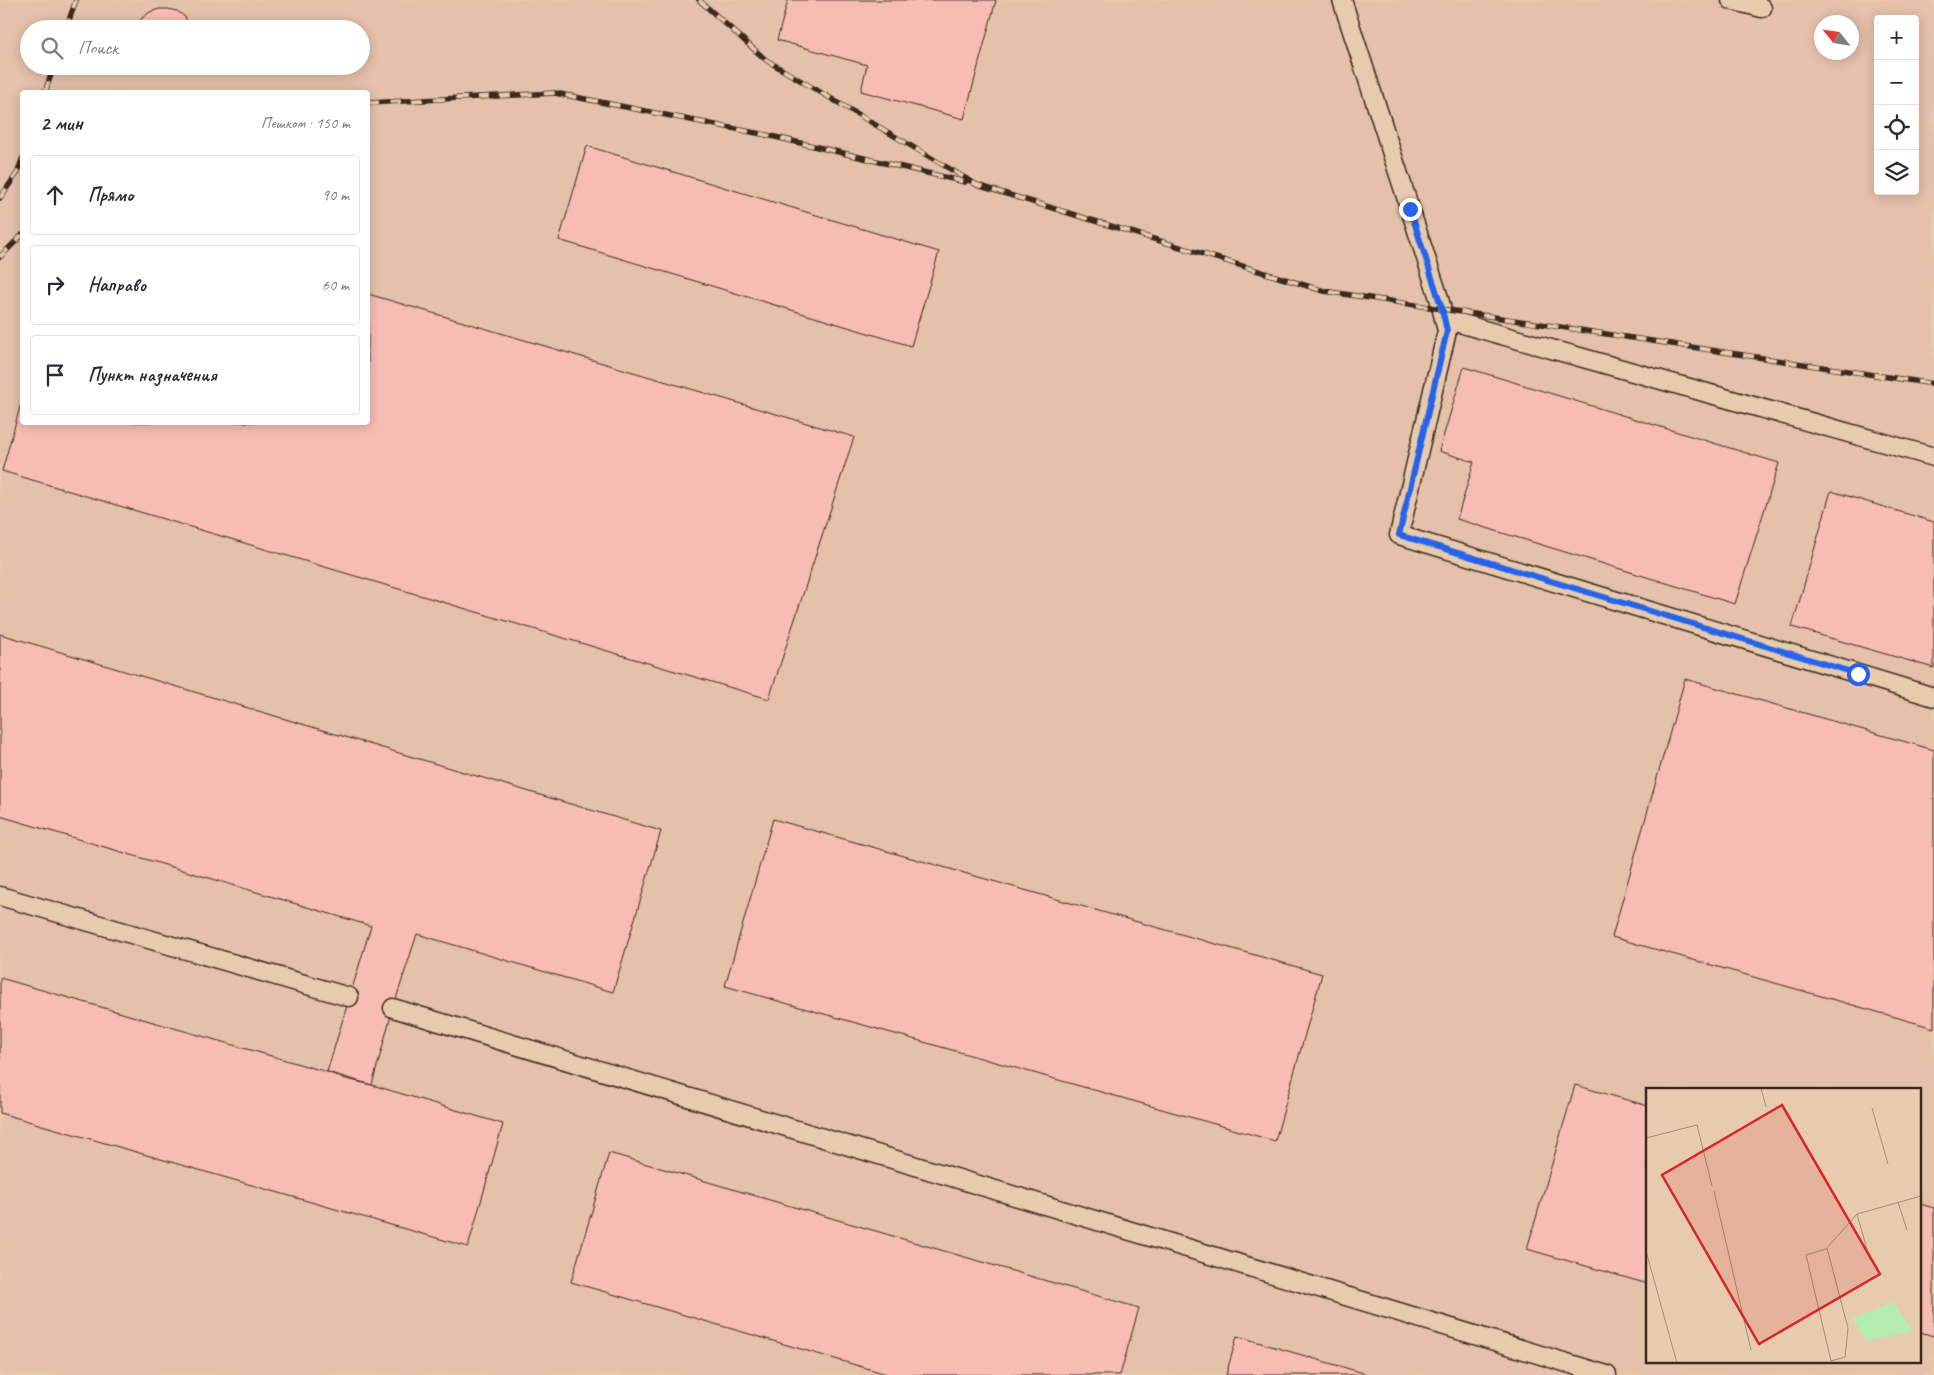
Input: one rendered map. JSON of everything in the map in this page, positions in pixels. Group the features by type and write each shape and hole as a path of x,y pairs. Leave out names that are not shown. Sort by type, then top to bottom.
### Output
{"lane":[{"path":"1342,0 1445,319 1447,331 1399,535 1934,697"},
{"path":"1731,0 1762,8"},
{"path":"1445,319 1934,457"},
{"path":"0,896 349,997"},
{"path":"393,1008 1607,1375"}],"shaded area":[{"path":"0,0 1934,0 1934,1375 0,1375"}],"building":[{"path":"788,0 996,0 964,119 861,91 867,65 777,40"},
{"path":"168,9 177,11 187,20 141,20 150,12"},
{"path":"587,146 939,252 911,346 559,240"},
{"path":"370,295 854,437 769,699 2,471 20,407 20,425 370,425"},
{"path":"1464,367 1779,463 1735,604 1457,519 1474,462 1439,451"},
{"path":"1831,491 1934,522 1934,668 1792,627"},
{"path":"0,634 661,831 613,992 417,934 393,1008 372,1085 327,1072 371,926 0,816"},
{"path":"1685,679 1934,750 1934,1028 1612,937"},
{"path":"773,819 1322,974 1275,1141 725,986"},
{"path":"0,978 503,1124 468,1247 0,1113"},
{"path":"1575,1085 1646,1105 1646,1283 1527,1249"},
{"path":"609,1153 1139,1308 1120,1375 890,1375 571,1282"},
{"path":"1922,1205 1934,1208 1934,1336 1922,1333"},
{"path":"1237,1336 1370,1375 1226,1375"}],"railway":[{"path":"69,20 76,0"},
{"path":"699,0 766,60 977,185 1324,291 1934,384"},
{"path":"46,90 51,75"},
{"path":"370,103 555,93 771,136 965,182"},
{"path":"0,198 18,172 20,166"},
{"path":"0,257 20,237"}],"route":[{"path":"1410,209 1442,309 1447,331 1399,535 1858,674"}]}
